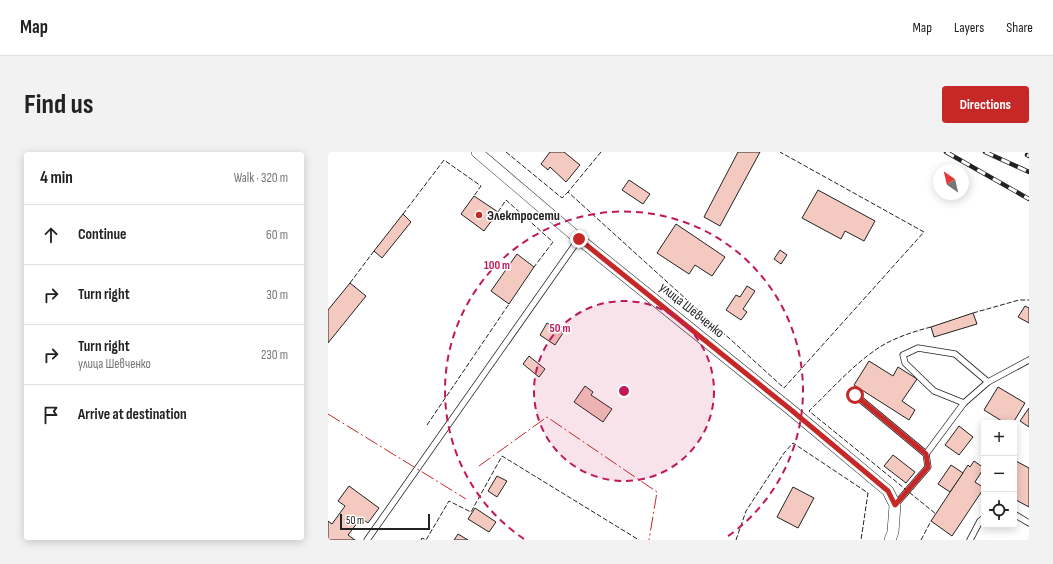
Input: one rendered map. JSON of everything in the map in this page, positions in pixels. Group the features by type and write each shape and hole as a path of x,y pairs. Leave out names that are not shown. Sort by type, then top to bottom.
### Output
{"street":[{"name":"улица Шевченко","path":"477,152 579,239 790,409 888,491 895,505"},
{"path":"890,540 893,532 895,505"}],"lane":[{"path":"367,540 579,239"},
{"path":"964,403 934,391 905,363 903,356 918,348 955,354 988,382"},
{"path":"926,454 964,403 988,382 1029,360"},
{"path":"855,395 926,454 928,467 895,505"},
{"path":"1017,516 1029,523"},
{"path":"970,540 981,520"}],"building":[{"path":"550,152 564,152 580,165 566,182 550,167 548,170 541,164"},
{"path":"738,152 760,152 720,226 704,217"},
{"path":"629,180 650,194 643,204 622,190"},
{"path":"818,190 875,221 864,241 845,231 841,239 802,218"},
{"path":"474,196 498,212 484,231 461,214"},
{"path":"403,214 411,222 382,258 374,251"},
{"path":"676,224 725,257 712,276 695,265 689,274 657,253"},
{"path":"780,250 787,255 781,264 774,259"},
{"path":"517,254 534,267 509,304 491,291"},
{"path":"350,283 366,296 328,343 328,310"},
{"path":"747,286 755,291 743,309 747,312 741,320 726,310 736,295 740,297"},
{"path":"1025,306 1029,308 1029,323 1018,317"},
{"path":"973,313 977,324 934,337 931,327"},
{"path":"547,323 563,333 555,345 540,335"},
{"path":"529,356 545,369 539,377 523,364"},
{"path":"869,361 893,376 898,367 917,379 902,401 915,410 909,420 854,385"},
{"path":"585,386 593,392 591,395 612,409 603,422 574,402"},
{"path":"998,387 1025,403 1015,420 1000,420 984,410"},
{"path":"1029,408 1029,427 1020,421"},
{"path":"959,426 973,437 959,455 945,445"},
{"path":"893,455 915,472 906,483 884,466"},
{"path":"974,461 981,466 981,473 975,482 981,486 981,492 952,536 931,521 968,465 970,467"},
{"path":"1017,462 1029,468 1029,507 1017,501"},
{"path":"951,465 963,473 950,492 938,484"},
{"path":"497,476 507,481 497,497 488,491"},
{"path":"349,486 379,508 368,523 361,518 348,535 355,540 328,540 328,521 332,524 345,506 338,501"},
{"path":"793,487 814,498 798,528 777,517"},
{"path":"475,508 496,522 489,532 468,519"},
{"path":"458,534 468,540 454,540"}],"railway":[{"path":"946,152 1029,199"},
{"path":"985,152 1029,172"}],"fence":[{"path":"506,152 562,198 568,192"},
{"path":"601,152 568,192 784,388 924,232 780,152"},
{"path":"403,214 444,160 481,186 474,196"},
{"path":"498,212 506,200 553,242 534,267"},
{"path":"350,283 374,251"},
{"path":"973,313 1019,300 1029,300"},
{"path":"427,425 509,304"},
{"path":"931,327 894,339 874,351 848,372 809,411 936,514"},
{"path":"736,540 746,511 784,453 793,443 868,493 861,540"},
{"path":"421,540 422,538 426,540 449,501 471,512 502,456 639,540"},
{"path":"921,540 931,521"}],"power":[{"path":"328,414 466,499"},
{"path":"479,466 547,417 657,492 649,540"}],"place":[{"name":"Электросети","path":"479,215"}],"route":[{"path":"579,239 790,409 888,491 895,505 928,467 926,454 855,395"}]}
